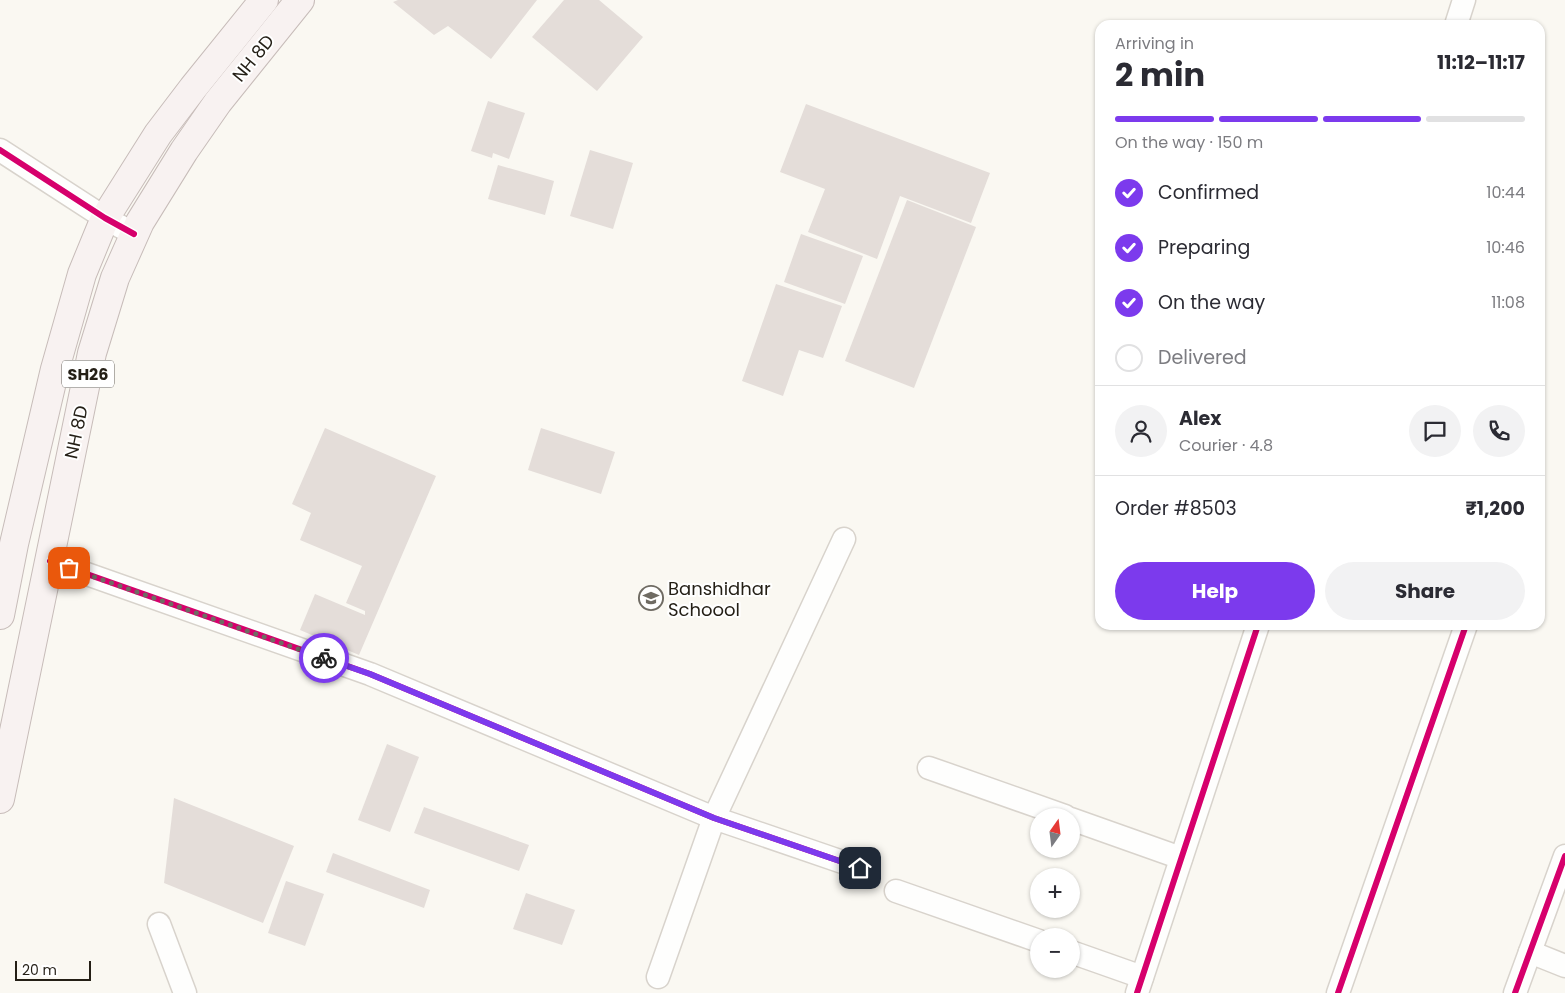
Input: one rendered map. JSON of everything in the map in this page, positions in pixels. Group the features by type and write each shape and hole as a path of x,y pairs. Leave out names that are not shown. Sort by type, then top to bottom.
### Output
{"main road":[{"name":"NH 8D","path":"0,615 14,544 55,369 82,274 104,218 158,134 264,0"},
{"name":"NH 8D","path":"0,799 92,353 115,278 140,222 184,151 218,102 300,0"}],"street":[{"path":"1458,20 1464,0"},
{"path":"0,150 104,218 134,234"},
{"path":"658,977 714,818 844,539"},
{"path":"50,561 370,674 714,818 860,868"},
{"path":"1080,956 1140,985 1256,630"},
{"path":"1338,993 1464,630"},
{"path":"928,768 1042,808"},
{"path":"1080,822 1181,858"},
{"path":"1515,993 1565,856"},
{"path":"896,891 1030,938"},
{"path":"159,924 185,993"},
{"path":"1530,952 1565,966"}],"building":[{"path":"398,0 537,0 491,59 448,26 434,35 393,2"},
{"path":"564,0 599,0 643,37 597,91 532,37"},
{"path":"488,101 525,113 509,159 493,153 492,158 471,151"},
{"path":"806,104 990,173 971,223 900,196 877,259 808,232 825,189 780,172"},
{"path":"590,150 633,163 613,229 570,216"},
{"path":"498,165 554,181 545,215 488,199"},
{"path":"907,200 976,227 914,388 845,361"},
{"path":"801,234 863,256 845,304 784,282"},
{"path":"776,284 842,306 823,358 799,350 783,396 742,381"},
{"path":"325,428 436,476 359,655 300,630 315,594 365,615 365,611 346,603 362,566 300,540 311,513 292,504"},
{"path":"541,428 615,452 601,494 528,470"},
{"path":"387,744 419,757 390,832 358,820"},
{"path":"174,798 294,846 263,923 164,883"},
{"path":"424,807 529,845 519,871 414,833"},
{"path":"333,853 430,890 424,908 326,872"},
{"path":"286,881 324,894 305,946 268,933"},
{"path":"526,893 575,910 562,945 513,929"}],"cycle path":[{"path":"0,150 105,218 134,234"},
{"path":"50,561 370,674 714,818 860,868"},
{"path":"1137,993 1256,630"},
{"path":"1338,993 1464,630"},
{"path":"1515,993 1565,856"}],"way so far":[{"path":"69,568 324,658"}],"place":[{"name":"Banshidhar Schoool","path":"651,598"}],"route":[{"path":"324,658 370,674 714,818 860,868"}]}
